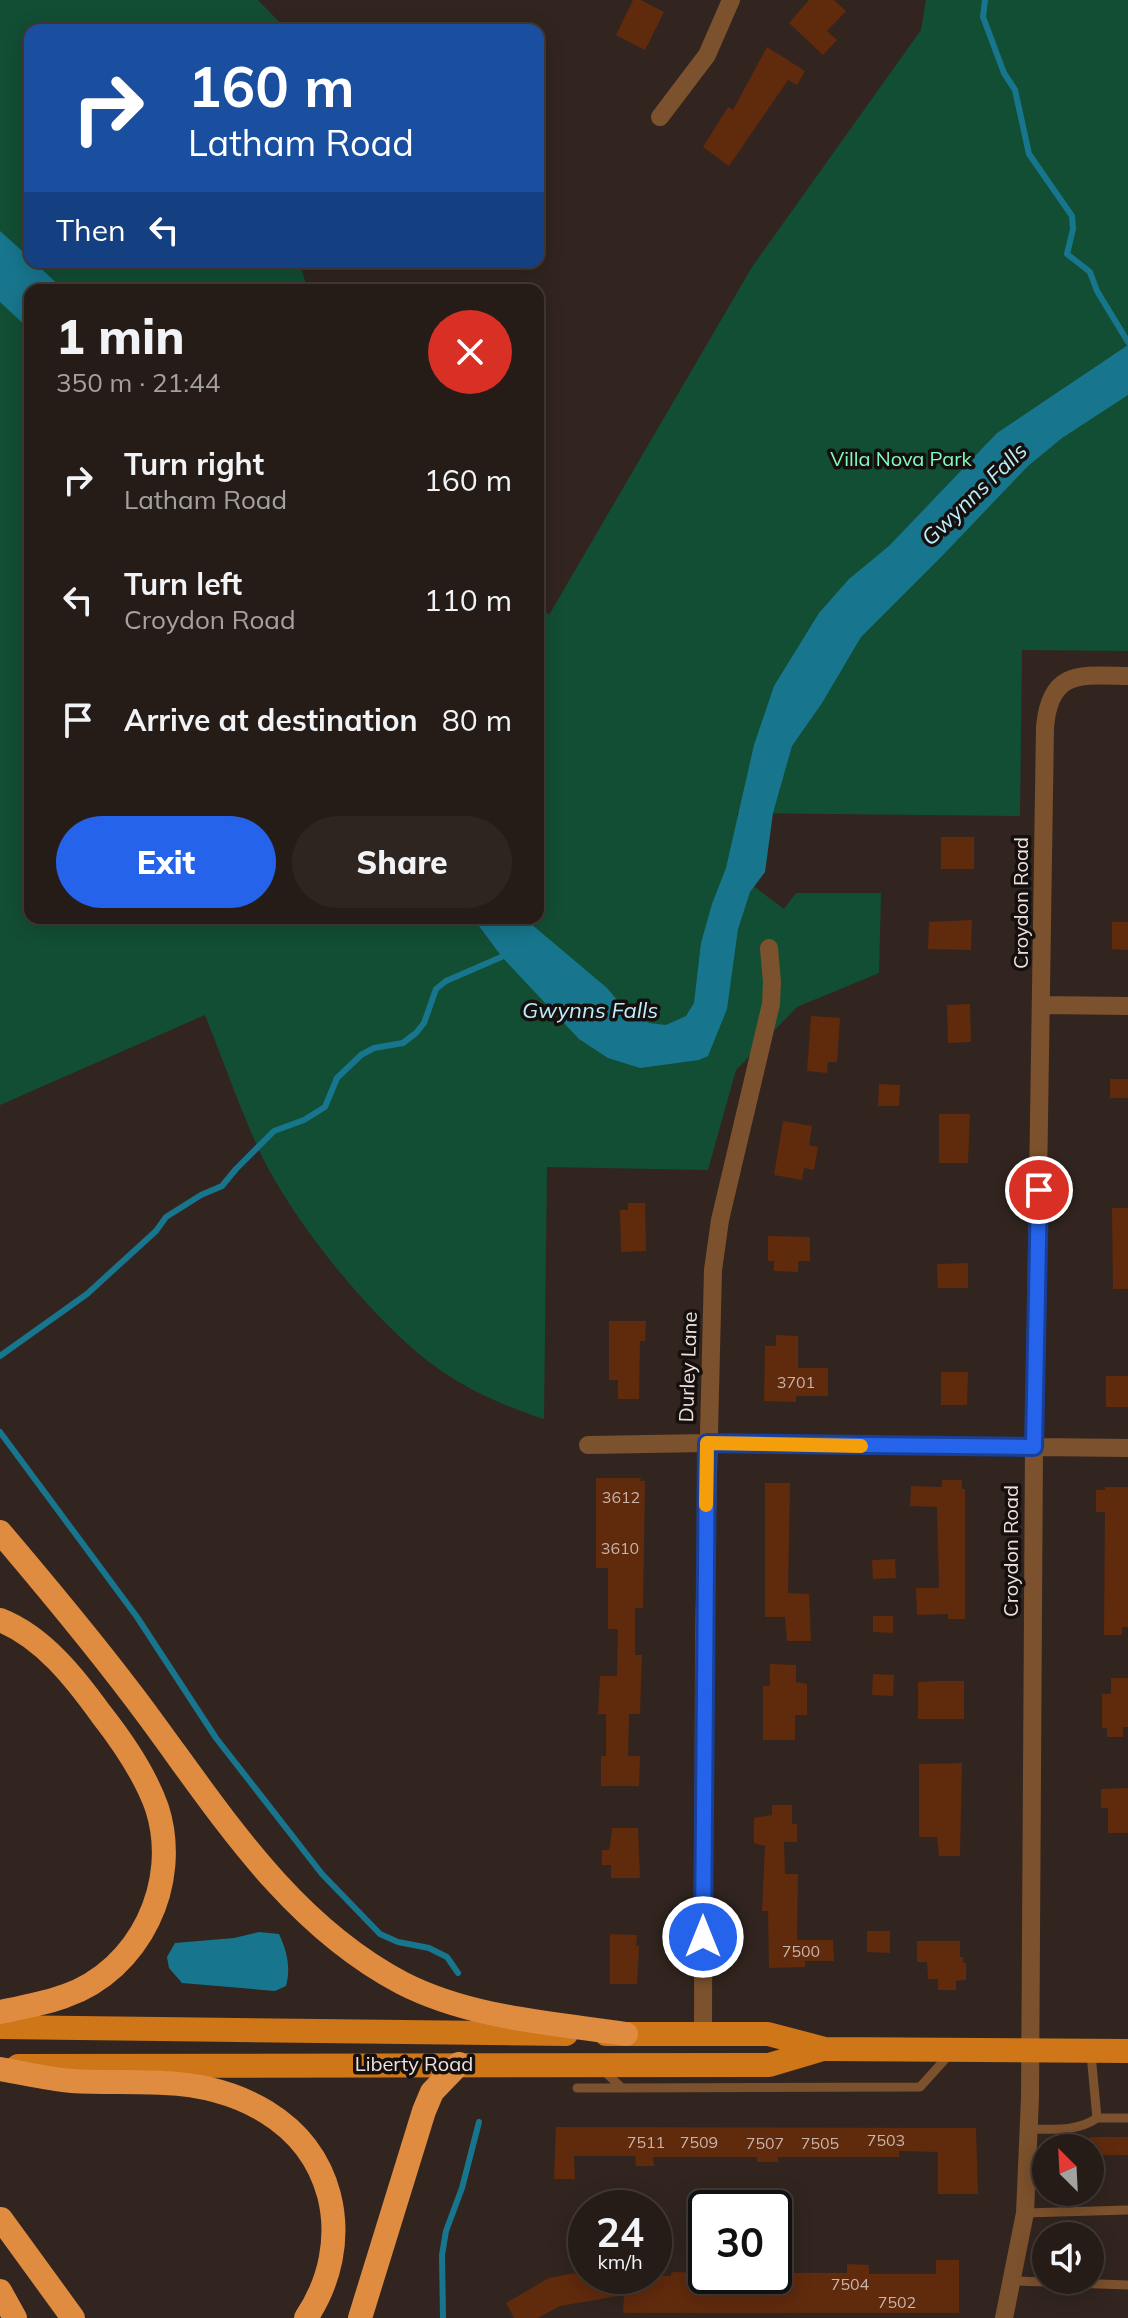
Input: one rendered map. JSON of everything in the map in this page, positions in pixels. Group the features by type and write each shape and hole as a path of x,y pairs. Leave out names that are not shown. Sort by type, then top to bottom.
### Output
{"highway":[{"path":"0,1532 103,1655 257,1861 310,1919 332,1938 403,1983 442,2000 521,2019 626,2034"},
{"path":"0,1620 28,1635 50,1654 119,1738 156,1808 164,1851 160,1885 150,1917 127,1953 112,1969 67,1996 0,2012"},
{"path":"360,2318 424,2111 432,2092 459,2064"},
{"path":"0,2067 71,2081 168,2083 217,2090 252,2102 289,2127 312,2156 328,2191 333,2212 332,2256 327,2277 306,2318"},
{"path":"0,2219 51,2318"},
{"path":"0,2219 73,2318"},
{"path":"0,2291 15,2318"}],"main road":[{"name":"Liberty Road","path":"0,2027 768,2034 825,2049 1128,2051"},
{"name":"Liberty Road","path":"0,2067 769,2065 825,2049"}],"street":[{"path":"660,117 707,55 731,0"},
{"name":"Croydon Road","path":"1004,2318 1025,2213 1029,2129 1034,1447 1046,712 1055,688 1076,677 1128,676"},
{"name":"Durley Lane","path":"703,2034 707,1443 713,1270 720,1220 771,1004 769,948"},
{"path":"1042,1005 1128,1006"},
{"path":"588,1445 707,1443 1128,1448"}],"lane":[{"path":"577,2088 920,2087 953,2049"},
{"path":"1090,2050 1097,2118"},
{"path":"597,2064 622,2088"},
{"path":"1029,2129 1065,2130 1089,2124 1097,2118 1128,2118"},
{"path":"1025,2213 1128,2210"},
{"path":"1013,2281 1128,2285"}],"green space":[{"name":"Villa Nova Park","path":"0,0 258,0 281,24 24,24 24,268 301,268 306,284 24,284 24,924 544,924 544,610 549,615 752,267 921,30 926,0 1128,0 1128,651 1022,650 1020,816 737,813 752,885 784,909 796,893 881,893 879,973 797,1007 736,1070 708,1170 547,1167 544,1419 490,1398 440,1370 389,1327 338,1270 292,1208 259,1150 205,1015 0,1105"}],"water":[{"path":"0,231 24,253 24,268 40,268 58,284 24,284 24,324 0,302"},
{"name":"Gwynns Falls","path":"1128,345 1128,395 1062,438 1028,466 861,637 792,746 773,813 765,872 750,892 738,929 727,1009 708,1056 640,1068 608,1058 579,1039 502,957 477,924 531,924 607,988 624,1008 649,1023 666,1025 686,1016 694,1003 701,943 726,868 754,745 774,686 819,613 849,579 889,546 997,433"},
{"path":"259,1932 279,1934 286,1953 286,1986 275,1991 182,1983 169,1968 167,1957 175,1943 234,1938"}],"building":[{"path":"633,0 641,0 664,12 645,50 616,35"},
{"path":"809,0 834,0 846,11 827,31 837,40 823,55 789,23"},
{"path":"767,47 805,71 797,85 788,80 729,166 703,147 728,107 733,110"},
{"path":"941,837 974,837 974,869 941,869"},
{"path":"972,920 971,950 928,949 929,922"},
{"path":"1112,922 1128,922 1128,950 1112,949"},
{"path":"970,1004 971,1042 948,1043 947,1005"},
{"path":"811,1016 840,1018 837,1062 828,1062 827,1073 807,1071"},
{"path":"1110,1079 1128,1079 1128,1098 1110,1098"},
{"path":"879,1084 900,1085 899,1106 878,1106"},
{"path":"939,1114 970,1114 968,1163 939,1163"},
{"path":"783,1121 812,1126 809,1145 818,1147 814,1170 804,1168 802,1180 774,1175"},
{"path":"628,1203 645,1203 646,1251 621,1252 620,1210 628,1210"},
{"path":"1112,1208 1128,1208 1128,1289 1113,1289"},
{"path":"768,1236 810,1237 810,1261 798,1261 798,1272 774,1271 774,1261 768,1261"},
{"path":"968,1263 968,1288 938,1288 937,1264"},
{"path":"609,1321 646,1321 645,1341 640,1341 639,1399 618,1399 618,1380 609,1380"},
{"path":"776,1335 798,1336 798,1368 828,1368 828,1396 796,1396 796,1402 764,1401 765,1346 776,1346"},
{"path":"941,1372 968,1372 967,1405 941,1405"},
{"path":"1106,1376 1128,1376 1128,1407 1106,1407"},
{"path":"596,1478 641,1478 640,1481 645,1481 643,1608 635,1608 635,1655 642,1655 640,1714 629,1714 628,1756 640,1756 639,1786 601,1786 601,1756 606,1756 606,1714 598,1714 600,1676 617,1676 618,1629 608,1629 608,1568 596,1568"},
{"path":"942,1480 962,1480 962,1489 965,1489 965,1619 948,1619 948,1614 917,1615 916,1588 939,1588 937,1507 910,1506 911,1486 942,1487"},
{"path":"765,1483 790,1483 788,1593 809,1594 811,1641 787,1641 785,1617 765,1617"},
{"path":"1105,1487 1128,1487 1128,1627 1122,1627 1122,1635 1104,1635 1105,1512 1096,1512 1096,1490 1105,1490"},
{"path":"895,1559 896,1578 873,1579 872,1560"},
{"path":"873,1616 893,1616 893,1633 873,1632"},
{"path":"770,1664 796,1665 796,1682 807,1684 807,1715 795,1715 795,1740 763,1740 763,1686 770,1686"},
{"path":"873,1674 894,1675 893,1696 872,1695"},
{"path":"1111,1678 1128,1678 1128,1727 1123,1727 1123,1737 1107,1737 1107,1728 1102,1728 1102,1694 1111,1694"},
{"path":"964,1681 964,1719 918,1719 918,1682"},
{"path":"962,1763 960,1856 939,1856 937,1837 919,1837 919,1764"},
{"path":"1128,1788 1128,1833 1108,1833 1108,1808 1101,1808 1101,1789"},
{"path":"772,1805 792,1805 792,1824 797,1824 797,1842 784,1842 785,1874 798,1874 797,1940 833,1940 834,1961 805,1961 805,1967 769,1968 768,1911 762,1911 765,1846 754,1843 754,1818 772,1815"},
{"path":"612,1828 638,1828 640,1878 611,1878 611,1865 602,1865 602,1850 609,1850"},
{"path":"867,1931 890,1931 890,1953 867,1952"},
{"path":"610,1934 637,1935 637,1984 610,1984"},
{"path":"917,1941 960,1941 960,1957 966,1963 966,1980 956,1981 956,1990 938,1990 938,1979 928,1979 927,1962 917,1962"},
{"path":"556,2127 976,2128 978,2194 938,2194 938,2152 899,2151 899,2157 778,2157 778,2162 757,2162 757,2157 653,2157 654,2166 636,2166 635,2156 574,2156 575,2179 554,2179"},
{"path":"1104,2137 1128,2137 1128,2155 1104,2155"},
{"path":"936,2260 959,2260 959,2313 623,2313 624,2295 560,2306 538,2318 514,2318 506,2303 549,2278 568,2274 568,2294 672,2294 672,2273 675,2272 688,2273 688,2294 792,2294 792,2273 847,2273 847,2264 869,2265 869,2274 936,2274"}],"waterway":[{"path":"985,0 983,17 1004,73 1015,90 1029,154 1072,216 1073,229 1067,254 1090,272 1097,291 1128,342"},
{"path":"0,1356 87,1294 156,1231 166,1217 222,1186 274,1131 304,1120 325,1107 337,1078 361,1055 374,1048 403,1043 416,1033 424,1023 436,989 446,981 506,955"},
{"path":"0,1432 137,1617 216,1738 322,1874 380,1934 398,1942 429,1948 447,1957 458,1973"},
{"path":"443,2318 442,2255 446,2231 462,2188 479,2122"}],"slow traffic":[{"path":"706,1505 707,1443 861,1446"}],"route":[{"path":"703,1937 707,1443 1034,1447 1039,1190"}]}
